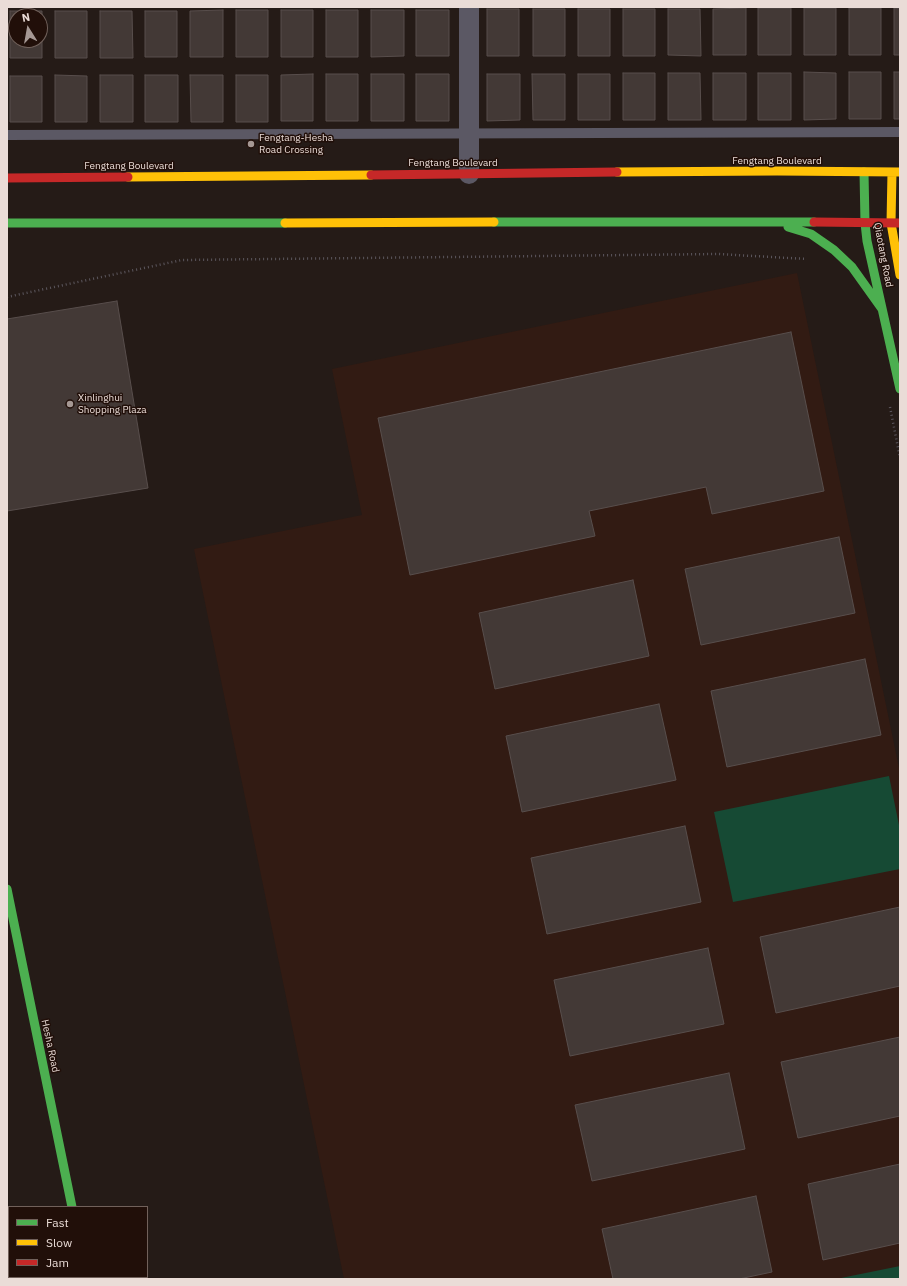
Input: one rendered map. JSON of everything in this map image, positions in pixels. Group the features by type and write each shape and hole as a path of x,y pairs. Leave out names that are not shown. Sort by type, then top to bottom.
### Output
{"main road":[{"name":"Qiaotang Road","path":"864,172 864,223 900,389"},
{"name":"Fengtang Boulevard","path":"7,178 896,172"},
{"name":"Qiaotang Road","path":"896,172 897,264 900,275"},
{"path":"771,222 811,234 834,250 852,267 868,286 882,309"},
{"path":"7,223 896,223"},
{"name":"Hesha Road","path":"7,889 72,1206"}],"street":[{"path":"469,7 469,174"}],"lane":[{"path":"7,135 900,132"}],"path":[{"path":"7,297 182,260 718,254"}],"shaded area":[{"path":"797,273 900,773 900,1279 344,1279 194,549 362,515 332,369"}],"green space":[{"path":"889,776 900,830 900,869 733,902 714,812"},
{"path":"900,1266 900,1279 836,1279"}],"building":[{"path":"746,8 746,55 713,55 713,9"},
{"path":"758,8 791,8 791,55 758,55"},
{"path":"804,8 836,8 836,55 804,55"},
{"path":"849,8 881,8 881,55 849,55"},
{"path":"894,8 900,8 900,55 894,55"},
{"path":"487,9 519,9 519,56 487,56"},
{"path":"533,9 565,9 565,56 533,56"},
{"path":"578,9 610,9 610,56 578,56"},
{"path":"623,9 655,9 655,56 623,56"},
{"path":"668,9 700,9 701,56 668,55"},
{"path":"223,10 223,57 190,57 190,11"},
{"path":"236,10 268,10 268,57 236,57"},
{"path":"281,10 313,10 313,57 281,57"},
{"path":"326,10 358,10 358,57 326,57"},
{"path":"371,10 404,10 404,56 371,57"},
{"path":"416,10 449,10 449,56 416,56"},
{"path":"55,11 87,11 87,58 55,58"},
{"path":"100,11 132,11 133,58 100,58"},
{"path":"145,11 177,11 177,57 145,57"},
{"path":"10,48 42,48 42,58 10,58"},
{"path":"804,72 836,73 836,119 804,120"},
{"path":"849,72 881,72 881,119 849,119"},
{"path":"894,72 900,72 900,119 894,119"},
{"path":"623,73 655,73 655,120 623,120"},
{"path":"668,73 700,73 701,120 668,120"},
{"path":"713,73 746,73 746,120 713,120"},
{"path":"758,73 791,73 791,120 758,120"},
{"path":"313,74 313,121 281,121 281,75"},
{"path":"326,74 358,74 358,121 326,121"},
{"path":"371,74 404,74 404,121 371,121"},
{"path":"416,74 449,74 449,121 416,121"},
{"path":"487,74 520,74 520,120 487,121"},
{"path":"532,74 565,74 565,120 533,120"},
{"path":"578,74 610,74 610,120 578,120"},
{"path":"55,75 87,76 87,122 55,122"},
{"path":"100,75 133,75 133,122 100,122"},
{"path":"145,75 178,75 178,122 145,122"},
{"path":"190,75 223,75 223,122 191,122"},
{"path":"236,75 268,75 268,122 236,122"},
{"path":"10,76 42,76 42,122 10,122"},
{"name":"Xinlinghui Shopping Plaza","path":"117,301 148,488 7,511 7,319"},
{"path":"791,332 824,491 712,514 706,487 589,511 595,536 410,575 378,418"},
{"path":"839,537 855,613 701,645 685,569"},
{"path":"633,580 649,656 495,689 479,613"},
{"path":"865,659 881,735 727,767 711,691"},
{"path":"659,704 676,780 522,812 506,736"},
{"path":"685,826 701,902 547,934 531,858"},
{"path":"900,907 900,986 776,1013 760,937"},
{"path":"708,948 724,1024 570,1056 554,980"},
{"path":"900,1037 900,1116 798,1138 781,1062"},
{"path":"729,1073 745,1149 592,1181 575,1105"},
{"path":"900,1164 900,1243 823,1260 808,1184"},
{"path":"756,1196 772,1272 739,1279 613,1279 602,1229"}],"traffic: fast":[{"path":"864,172 865,223 867,241 900,389"},
{"path":"494,222 814,222"},
{"path":"7,223 285,223"},
{"path":"788,227 811,234 834,250 852,267 882,309"},
{"path":"7,889 72,1206"}],"traffic: slow":[{"path":"617,172 900,172"},
{"path":"892,172 891,223 900,275"},
{"path":"128,177 371,175"},
{"path":"285,223 494,222"}],"traffic: jam":[{"path":"371,175 617,172"},
{"path":"7,178 128,177"},
{"path":"814,222 900,223"}],"place":[{"name":"Fengtang-Hesha Road Crossing","path":"251,144"},
{"name":"Xinlinghui Shopping Plaza","path":"70,404"}]}
